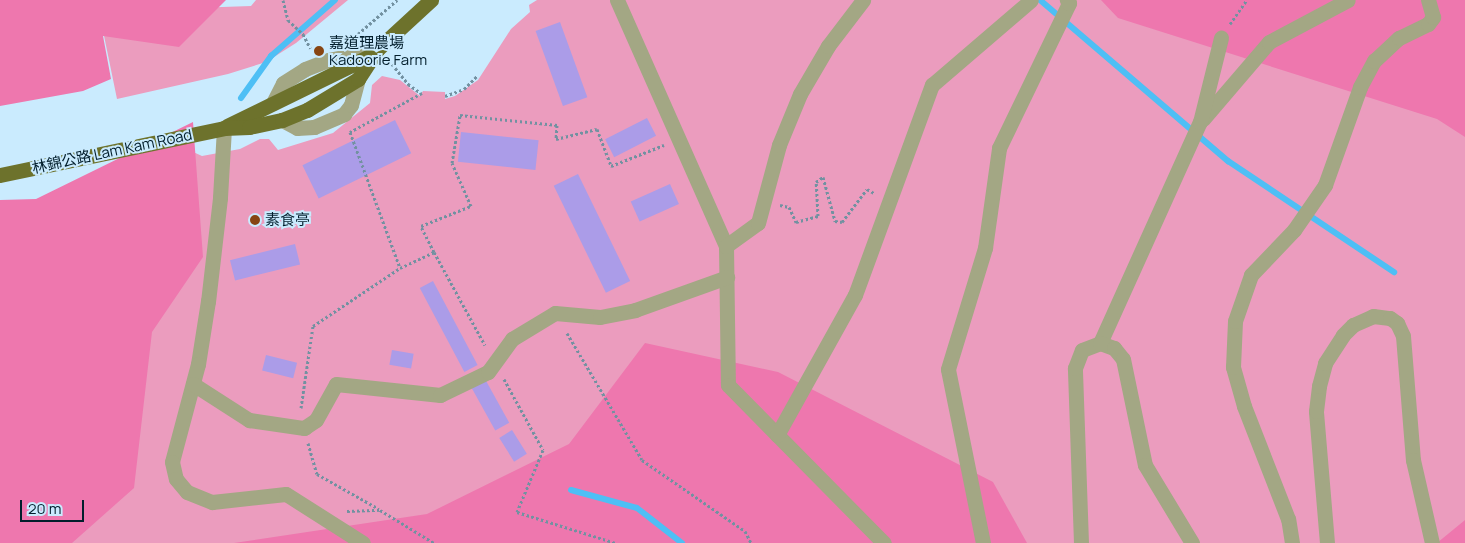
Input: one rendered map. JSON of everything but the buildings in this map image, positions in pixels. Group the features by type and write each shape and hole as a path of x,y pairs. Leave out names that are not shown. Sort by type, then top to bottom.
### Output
{"main road":[{"name":"林錦公路 Lam Kam Road","path":"224,128 343,70 377,50 432,0"},
{"name":"林錦公路 Lam Kam Road","path":"0,175 224,128 282,120 307,110 358,79 377,50"}],"street":[{"path":"617,0 726,246 728,385 884,543"},
{"path":"726,246 749,233 762,214 779,145 800,94 828,46 863,0"},
{"path":"777,435 855,296 932,85 1031,0"},
{"path":"983,543 948,369 985,248 999,148 1069,3 1067,0"},
{"path":"1200,122 1269,42 1348,0"},
{"path":"1292,543 1288,519 1244,406 1233,367 1235,321 1251,275 1294,230 1325,185 1360,87 1374,61 1399,38 1428,24 1434,17 1428,0"},
{"path":"1100,344 1200,122 1221,38"},
{"path":"282,120 297,128 314,127 344,114 351,105 358,79"},
{"path":"224,128 220,198 208,302 193,384 172,462 176,479 187,492 212,502 286,494 363,543"},
{"path":"193,384 249,420 301,428 316,420 331,389 336,384 346,383 440,395 488,372 512,339 555,313 600,317 635,310 727,278"},
{"path":"1327,543 1316,411 1319,386 1325,363 1342,335 1353,325 1373,316 1390,318 1397,323 1403,336 1413,460 1432,543"},
{"path":"1081,543 1075,368 1082,350 1100,344 1114,348 1123,359 1145,465 1192,543"}],"path":[{"path":"283,0 289,21 303,34 313,53"},
{"path":"350,41 397,0"},
{"path":"1221,38 1247,0"},
{"path":"392,64 408,84 422,94 350,132 400,268"},
{"path":"445,96 464,89 477,76"},
{"path":"616,543 517,512 543,450 421,226 471,206 452,163 460,115 557,125 556,139 597,129 611,166 679,139"},
{"path":"762,214 775,217 779,204 790,207 796,222 818,216 816,182 820,177 835,221 842,222 867,189 890,200"},
{"path":"434,252 400,268 313,326 301,428 317,474 434,543"},
{"path":"555,313 642,460 745,531 751,543"},
{"path":"314,512 380,510"}],"shaded area":[{"path":"0,0 226,0 179,47 103,36 111,79 83,91 0,106"},
{"path":"256,0 348,0 296,43 266,62 228,74 117,99 101,21 165,9 251,6"},
{"path":"537,0 1465,0 1465,543 0,543 191,151 202,156 240,149 260,139 269,139 278,150 333,133 370,103 372,85 382,76 400,80 420,96 423,91 445,92 445,99 455,96 478,80 511,29 530,12 529,5"},
{"path":"1101,0 1465,0 1465,137 1437,119 1118,18"},
{"path":"193,122 203,257 152,332 134,488 72,543 0,543 0,200 36,199"},
{"path":"645,343 778,372 993,482 1027,543 234,543 427,514 569,444"},
{"path":"1465,520 1465,543 1437,543"}],"waterway":[{"path":"241,98 271,56 335,0"},
{"path":"1040,0 1228,161 1394,272"},
{"path":"571,490 637,508 682,543"}],"place":[{"name":"嘉道理農場 Kadoorie Farm","path":"319,51"},
{"name":"素食亭","path":"255,220"}]}
